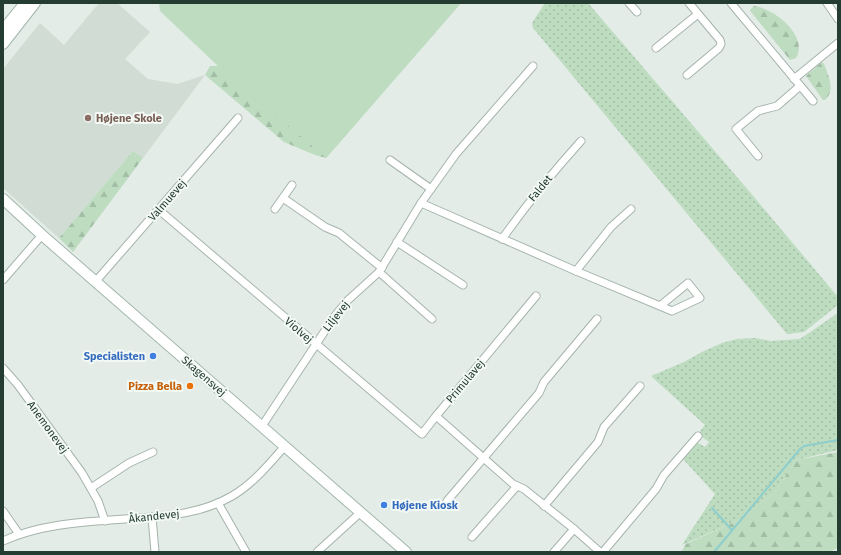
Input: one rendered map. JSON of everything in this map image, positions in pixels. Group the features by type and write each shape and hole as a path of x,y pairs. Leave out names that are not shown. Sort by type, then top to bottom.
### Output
{"street":[{"path":"3,30 25,3"},
{"path":"3,44 36,3"},
{"path":"629,3 637,12"},
{"path":"687,75 719,48 721,44 720,40 689,3"},
{"path":"731,3 813,101"},
{"path":"827,3 838,19"},
{"path":"656,48 698,14"},
{"path":"794,78 838,43"},
{"name":"Liljevej","path":"262,426 334,317 347,301 380,270 421,203 456,154 533,66"},
{"path":"758,156 736,129 758,111 777,106 800,86"},
{"name":"Valmuevej","path":"96,281 238,118"},
{"name":"Faldet","path":"502,239 552,173 581,141"},
{"path":"390,160 431,189"},
{"path":"275,209 292,185"},
{"path":"283,198 325,227 339,233 432,319"},
{"name":"Skagensvej","path":"3,199 42,235 406,552"},
{"path":"421,203 576,271 660,306 672,311 700,298 688,283 660,306"},
{"path":"576,271 611,228 631,209"},
{"name":"Violvej","path":"159,210 422,434 436,416"},
{"path":"3,280 42,235"},
{"path":"397,242 463,285"},
{"name":"Primulavej","path":"436,416 536,296"},
{"path":"447,501 539,393 544,382 597,319"},
{"name":"Anemonevej","path":"3,368 82,473 98,501 105,521"},
{"path":"544,506 598,442 604,427 640,386"},
{"path":"436,416 513,484 524,489 601,552 656,490 664,475 698,436"},
{"name":"Åkandevej","path":"3,541 19,534 58,525 152,517 190,512 218,503 233,496 246,487 285,446"},
{"path":"91,488 129,463 153,452"},
{"path":"472,537 517,486"},
{"path":"218,503 246,552"},
{"path":"3,511 19,534"},
{"path":"317,552 361,512"},
{"path":"152,517 155,552"},
{"path":"554,552 574,529"}],"shaded area":[{"name":"Højene Skole","path":"99,3 117,3 150,32 125,59 148,79 177,84 205,75 143,158 133,151 59,238 3,188 3,69 40,23 64,45"}],"green space":[{"path":"159,3 461,3 326,158 218,66 160,11"},
{"path":"444,3 461,3 326,158 284,142 205,75 210,66 218,66 321,140"},
{"path":"545,3 588,3 838,297 838,305 804,332 787,334 533,28 532,23"},
{"path":"754,6 771,12 787,24 794,32 798,41 799,50 796,58 790,60 751,12 750,10"},
{"path":"822,62 824,64 831,87 825,100 823,100 806,76"},
{"path":"133,151 143,158 73,252 59,238"},
{"path":"838,313 838,450 796,460 776,491 741,519 682,545 715,494 683,459 698,443 705,447 709,442 698,434 705,425 651,376 684,362 722,343 737,339 755,338 771,341 800,339"},
{"path":"838,452 838,548 829,552 681,552 686,544 741,519 776,491 796,460"}],"waterway":[{"path":"714,552 800,449 804,446 838,440"},
{"path":"712,508 732,530"}],"place":[{"name":"Højene Skole","path":"88,118"},
{"name":"Specialisten","path":"153,356"},
{"name":"Pizza Bella","path":"190,386"},
{"name":"Højene Kiosk","path":"384,505"}]}
